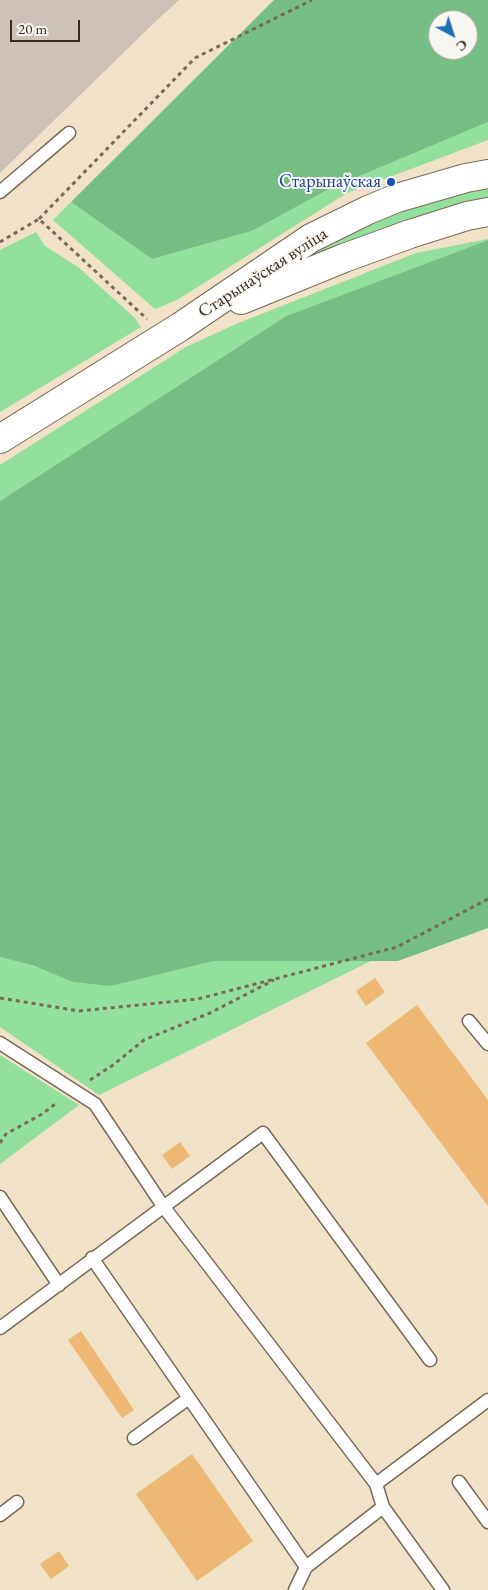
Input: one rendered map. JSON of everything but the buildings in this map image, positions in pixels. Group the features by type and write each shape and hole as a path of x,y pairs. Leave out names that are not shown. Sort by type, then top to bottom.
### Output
{"main road":[{"name":"Старынаўская вуліца","path":"0,439 170,333 320,234 397,198 488,174"},
{"name":"Старынаўская вуліца","path":"170,333 266,289 344,258 410,234 467,216 488,212"}],"lane":[{"path":"0,192 68,133"},
{"path":"470,1021 488,1044"},
{"path":"0,1043 95,1104 163,1206 376,1484 383,1507 443,1590"},
{"path":"0,1328 263,1133 430,1360"},
{"path":"0,1197 59,1285"},
{"path":"92,1258 306,1567"},
{"path":"134,1438 189,1398"},
{"path":"376,1484 488,1400"},
{"path":"459,1482 488,1522"},
{"path":"0,1515 17,1502"},
{"path":"295,1590 306,1567 383,1507"}],"path":[{"path":"0,242 38,219 195,58 312,0"},
{"path":"38,219 146,317 170,333"},
{"path":"0,998 79,1011 198,999 397,947 488,899"},
{"path":"0,1143 6,1134 42,1114 113,1065 144,1040 210,1012 281,976"}],"shaded area":[{"path":"0,0 179,0 0,173"}],"green space":[{"path":"274,0 488,0 488,122 331,188 252,231 152,259 71,202"},
{"path":"488,122 488,140 347,193 177,300 155,309 53,220 71,202 152,259 252,231 331,188"},
{"path":"488,189 488,197 275,274 312,249 373,220 453,195"},
{"path":"36,232 45,246 78,267 135,318 141,327 0,412 0,250"},
{"path":"488,239 286,316 0,501 0,465 186,347 236,324 416,253"},
{"path":"488,240 488,928 398,961 214,961 111,986 73,982 35,966 0,957 0,501 286,316"},
{"path":"0,957 111,986 214,961 371,961 99,1095 0,1027"},
{"path":"0,1055 79,1105 0,1164"}],"place":[{"name":"Старынаўская","path":"391,182"}]}
